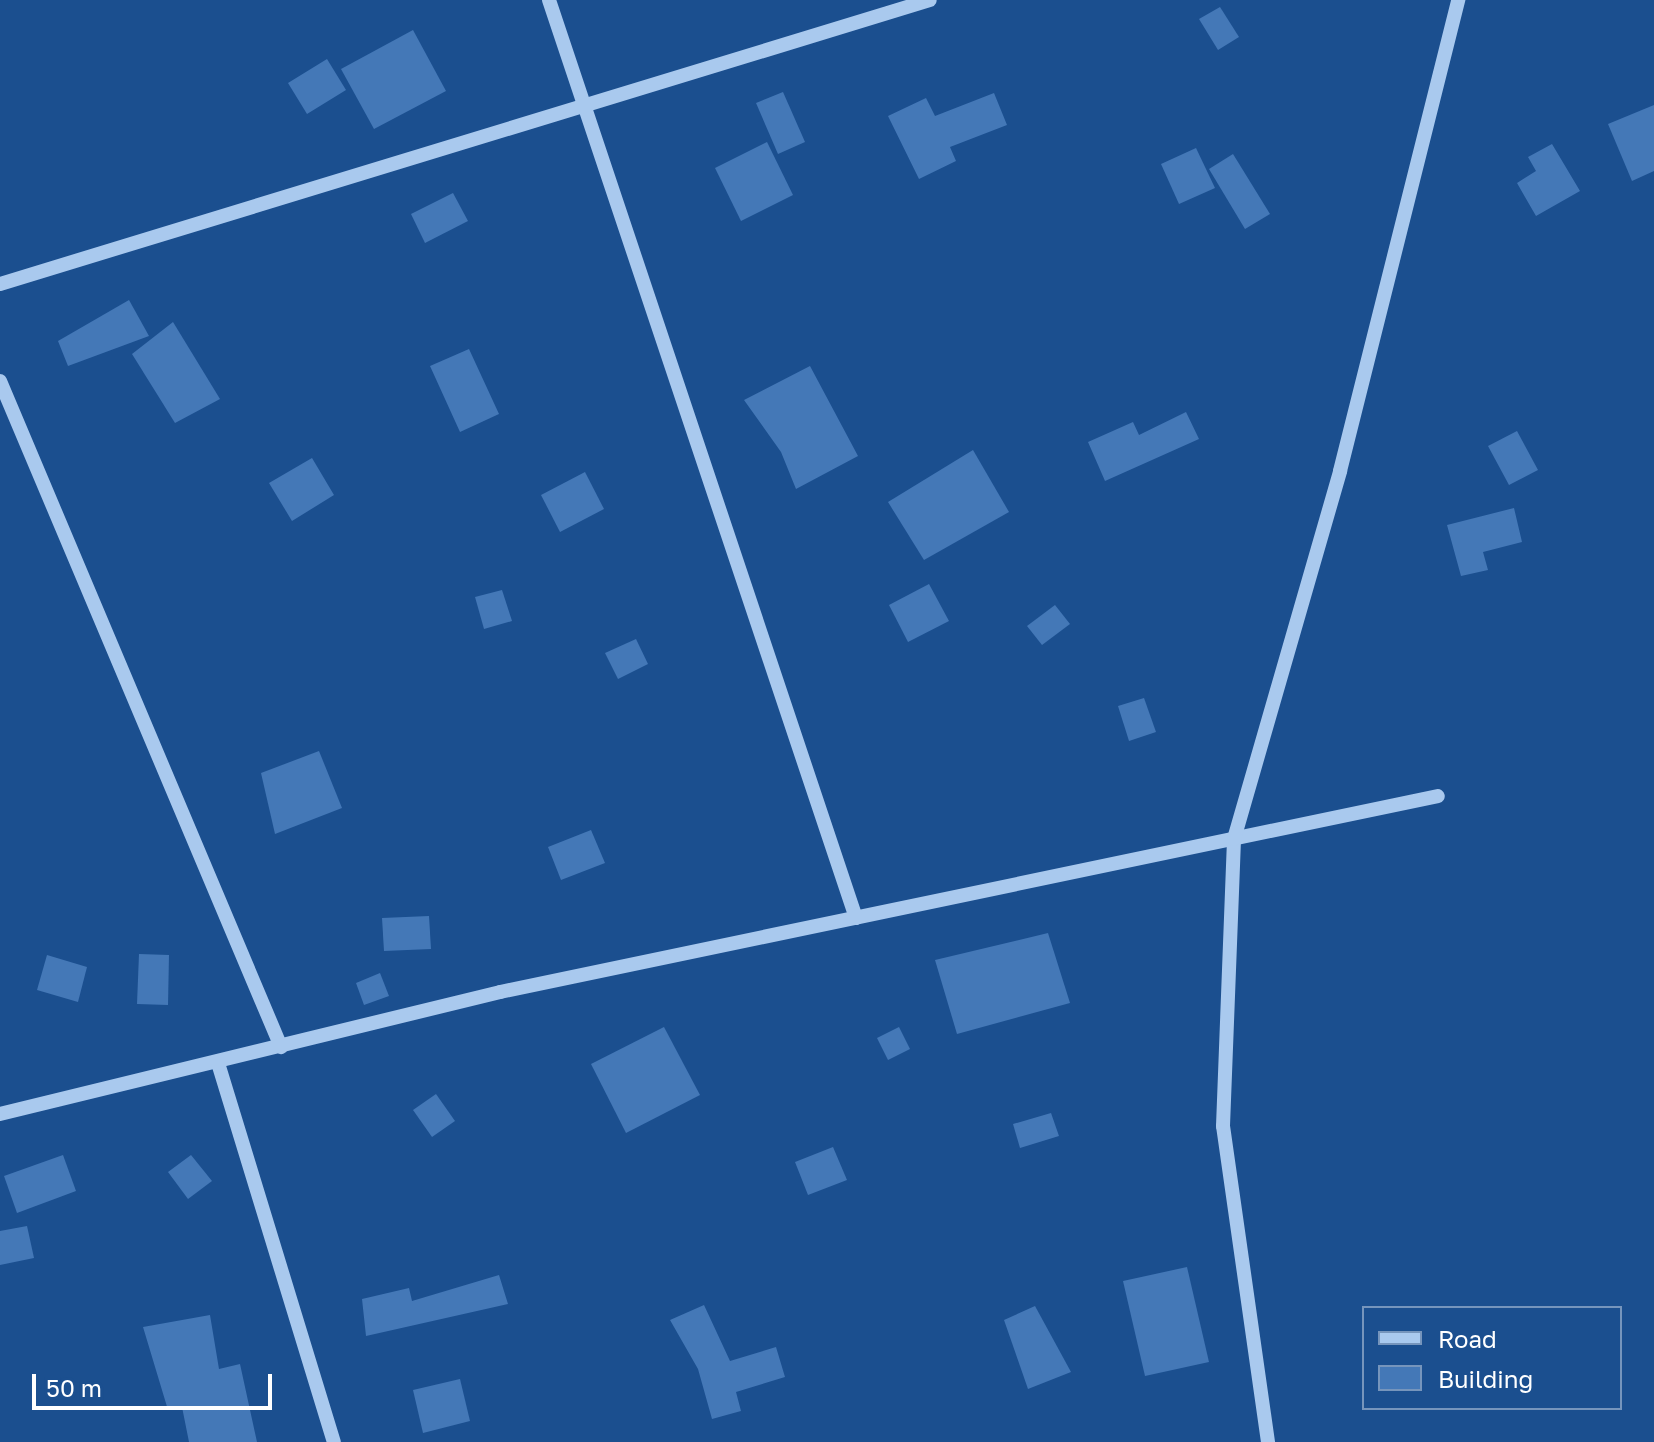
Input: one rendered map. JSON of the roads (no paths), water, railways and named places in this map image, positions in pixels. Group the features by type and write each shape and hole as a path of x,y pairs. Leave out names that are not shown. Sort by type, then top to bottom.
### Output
{"street":[{"path":"549,0 856,918"},
{"path":"0,284 585,109 930,0"},
{"path":"1268,1442 1223,1126 1234,839 1340,471 1458,0"},
{"path":"0,381 281,1047"},
{"path":"0,1114 281,1047 856,918 1438,796"},
{"path":"218,1063 334,1442"}]}
